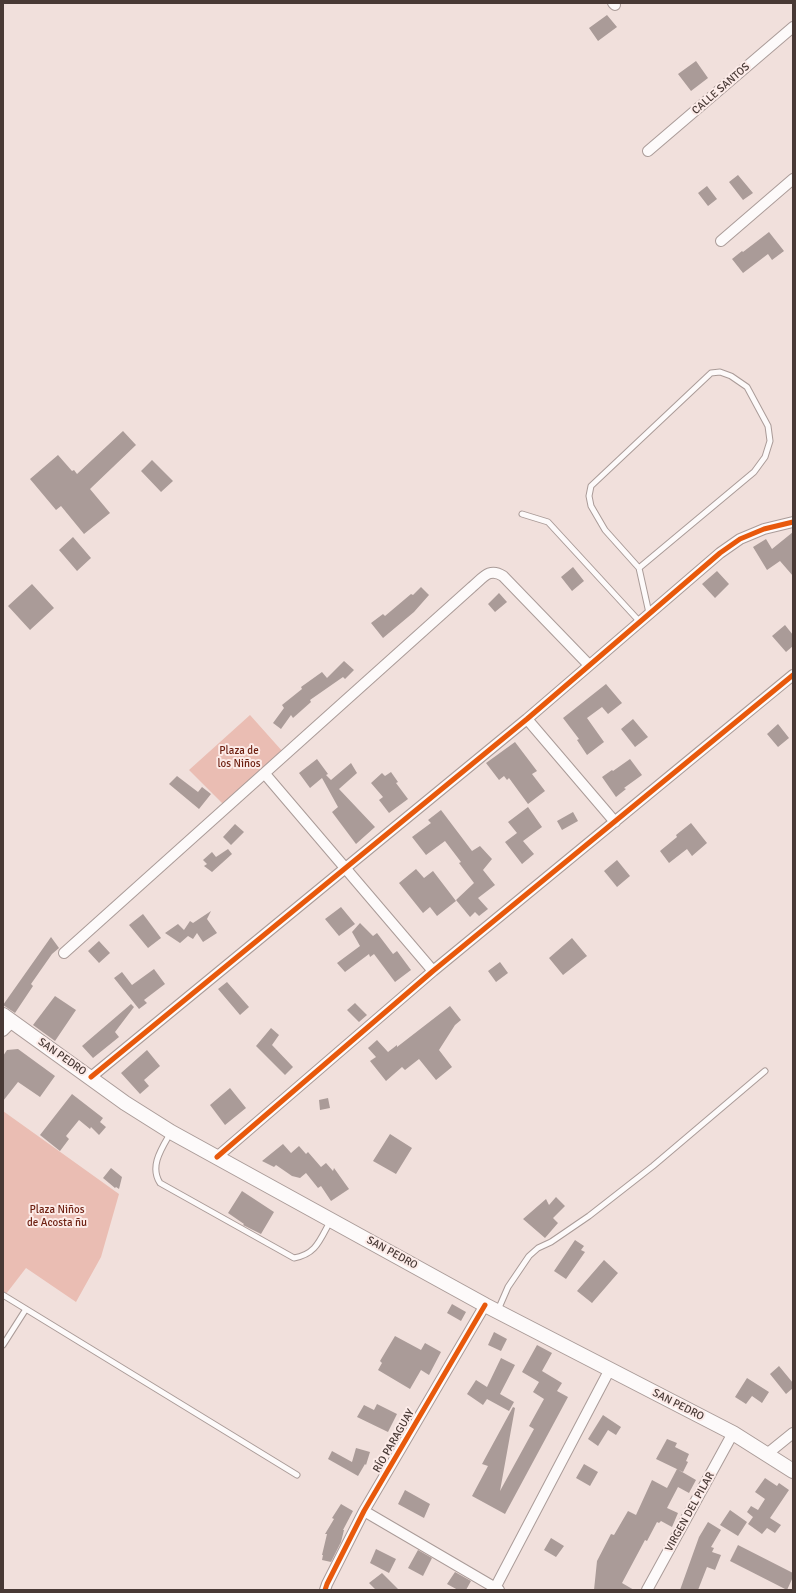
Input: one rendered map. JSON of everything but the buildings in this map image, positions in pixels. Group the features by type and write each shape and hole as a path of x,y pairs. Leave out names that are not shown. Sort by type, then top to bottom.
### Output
{"main road":[{"name":"SAN PEDRO","path":"6,1023 91,1077 125,1102 171,1132 491,1308 733,1433 793,1471"}],"street":[{"name":"CALLE SANTOS","path":"648,151 793,27"},
{"path":"721,241 792,183"},
{"path":"91,1077 527,719 720,553 740,539 764,529 793,522"},
{"path":"64,953 486,575 496,571 503,576 589,666"},
{"path":"217,1157 433,972 793,675"},
{"path":"527,719 615,822"},
{"path":"265,774 433,972"},
{"name":"RÍO PARAGUAY","path":"325,1590 364,1511 491,1308"},
{"path":"364,1511 496,1589 610,1369"},
{"name":"VIRGEN DEL PILAR","path":"647,1590 733,1433"},
{"path":"768,1454 793,1433"}],"lane":[{"path":"639,568 754,472 765,457 770,441 768,426 747,388 731,376 720,372 711,373 591,486 588,496 591,506 605,530 639,568 650,613"},
{"path":"522,514 548,522 640,622"},
{"path":"491,1308 508,1287 529,1256 538,1248 551,1242 589,1216 635,1180 765,1071"},
{"path":"171,1132 161,1149 154,1170 156,1178 160,1183 294,1258 302,1257 311,1253 331,1220"},
{"path":"3,1295 297,1475"},
{"path":"3,1345 26,1309"}],"green space":[{"name":"Plaza de los Niños","path":"250,715 283,752 223,804 189,770"},
{"name":"Plaza Niños de Acosta ñu","path":"3,1111 119,1194 101,1257 76,1302 26,1268 6,1294 3,1291"}],"cycle path":[{"path":"91,1077 527,719 720,553 740,539 764,529 793,522"},
{"path":"217,1157 433,971 793,675"},
{"path":"325,1590 364,1511 485,1305"}]}
